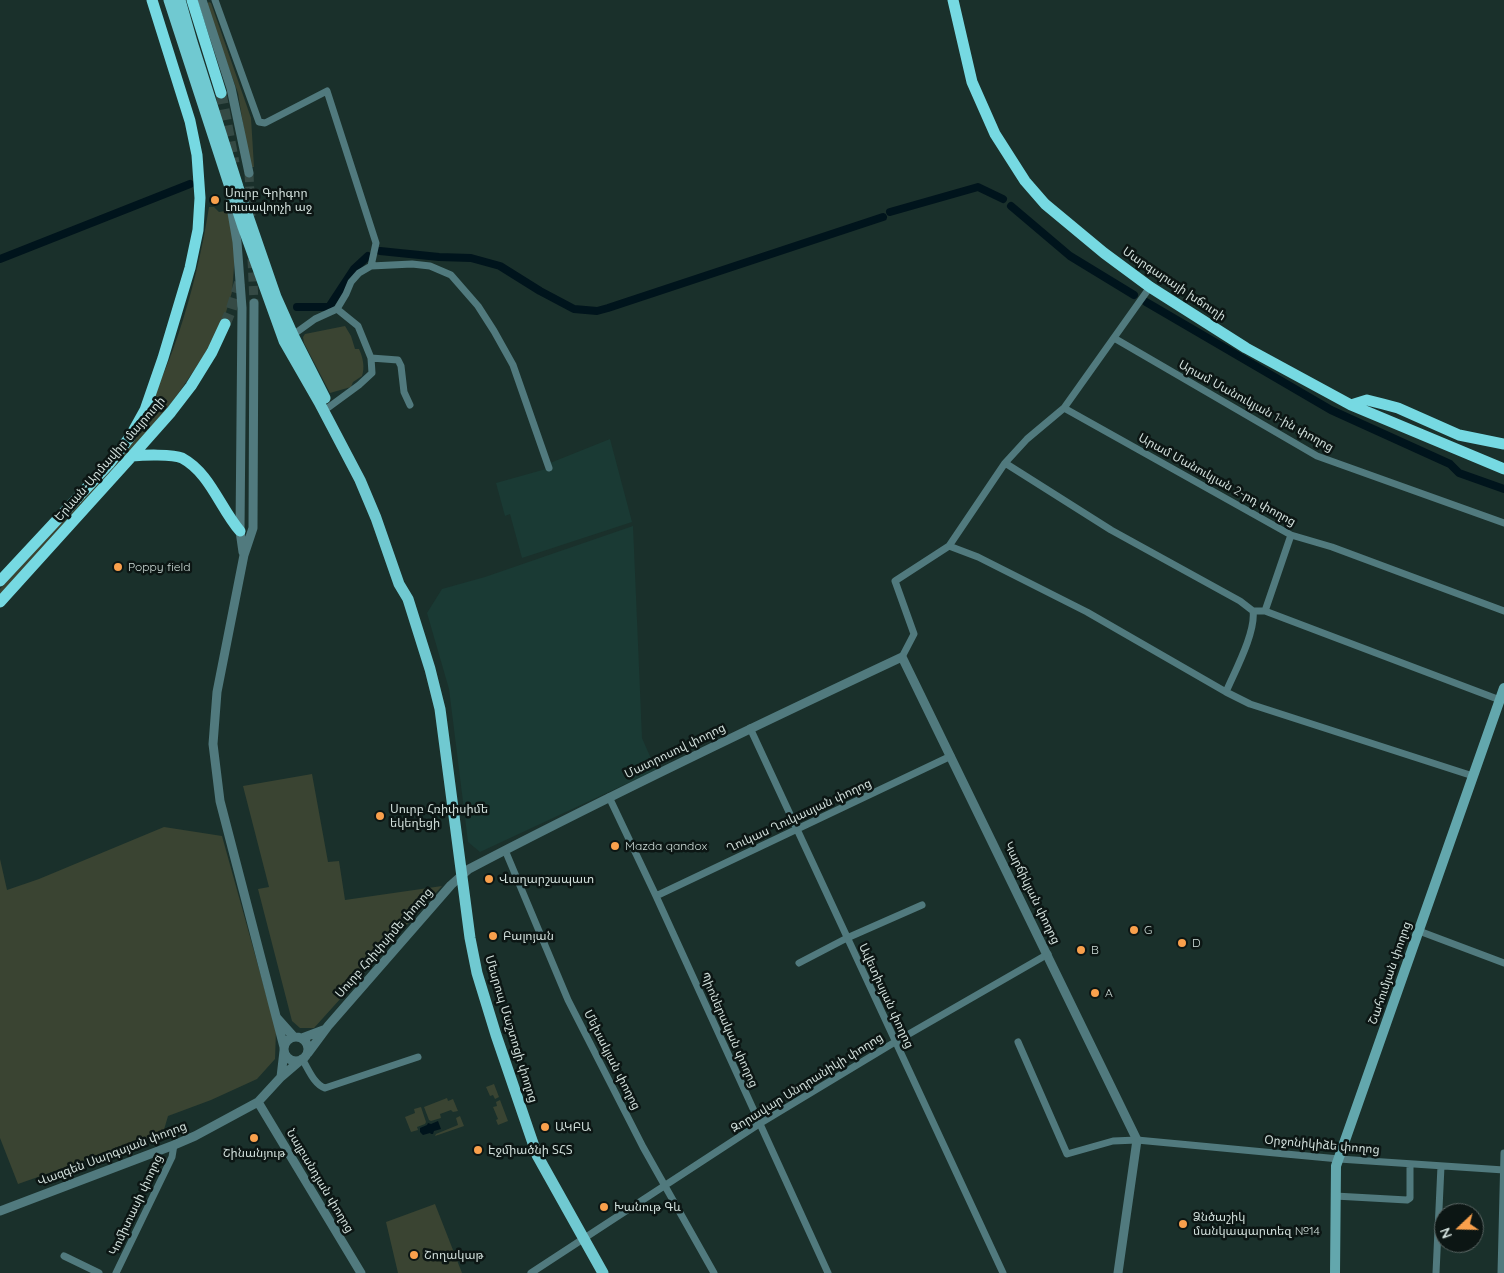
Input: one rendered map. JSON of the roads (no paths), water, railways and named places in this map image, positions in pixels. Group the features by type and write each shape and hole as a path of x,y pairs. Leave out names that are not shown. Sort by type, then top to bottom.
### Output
{"highway":[{"name":"Երևան-Արմավիր մայրուղի","path":"0,581 109,464 130,438 145,410 190,268 198,230 200,198 197,155 190,121 152,0"},
{"path":"192,0 221,93"},
{"name":"Մարգարայի խճուղի","path":"953,0 972,82 995,134 1025,181 1045,204 1104,253 1150,287 1246,348 1351,405 1504,469"},
{"name":"Երևան-Արմավիր մայրուղի","path":"0,602 132,456 191,386 212,352 225,324"},
{"path":"1351,405 1367,400 1383,404 1398,408 1459,435 1504,444"},
{"path":"132,456 146,455 182,458 200,472 240,531"}],"main road":[{"path":"170,0 256,264 288,338 360,480 376,518 399,584 408,600"},
{"path":"180,0 288,338 330,407 366,479 382,515 406,586 408,600"},
{"name":"Մեսրոպ Մաշտոցի փողոց","path":"408,600 430,669 440,709 470,938 477,973 538,1157 603,1273"},
{"name":"Շահումյան փողոց","path":"1335,1273 1335,1196 1338,1159 1504,688"}],"street":[{"path":"202,0 231,88 249,173"},
{"path":"215,0 259,122 264,123 327,91 376,244 371,266"},
{"path":"226,174 237,242 242,308 240,531 244,555"},
{"path":"288,338 316,319 337,309 359,273 371,266 412,264 430,266 452,275 489,322 513,365 549,468"},
{"path":"902,657 914,634 895,581 949,546 1005,463 1027,439 1064,408 1150,287"},
{"path":"254,303 253,528 244,555 217,692 213,744 220,800 285,1054 291,1060 298,1061 305,1056"},
{"path":"330,407 360,385 372,373 372,358 358,326 337,309"},
{"name":"Արամ Մանուկյան 1-ին փողոց","path":"1114,338 1317,456 1504,524"},
{"path":"372,358 398,360 401,366 404,392 410,405"},
{"name":"Արամ Մանուկյան 2-րդ փողոց","path":"1064,408 1292,535 1360,557 1504,611"},
{"path":"1005,463 1111,530 1240,601 1253,611 1265,611 1500,700"},
{"path":"1265,611 1292,535"},
{"path":"949,546 978,557 1087,612 1250,704 1473,776"},
{"path":"1226,692 1246,644 1254,619 1253,611"},
{"name":"Մատրոսով փողոց","path":"462,875 469,868 609,797 902,657"},
{"name":"Կարճիկյան փողոց","path":"902,657 1138,1140"},
{"name":"Ավետիսյան փողոց","path":"750,728 1003,1273"},
{"name":"Ղուկաս Ղուկասյան փողոց","path":"656,896 951,756"},
{"name":"Պիոներական փողոց","path":"609,797 828,1273"},
{"name":"Մեխակյան փողոց","path":"506,850 568,1000 643,1147 714,1273"},
{"name":"Սուրբ Հռիփսիմե փողոց","path":"305,1056 326,1029 451,885 462,875"},
{"path":"799,963 847,938 922,905"},
{"path":"1419,931 1504,963"},
{"name":"Զորավար Անդրանիկի փողոց","path":"531,1273 759,1124 895,1042 1048,954"},
{"path":"275,1016 307,1044 305,1056 317,1083 321,1087 325,1088 418,1057"},
{"path":"281,1077 284,1049 287,1040 326,1029"},
{"name":"Օրջոնիկիձե փողոց","path":"1018,1042 1068,1154 1112,1141 1138,1140 1338,1159 1503,1170"},
{"name":"Վազգեն Սարգսյան փողոց","path":"0,1211 195,1136 258,1102 281,1077 305,1056"},
{"name":"Նալբանդյան փողոց","path":"258,1102 361,1273"},
{"path":"1118,1273 1138,1140"},
{"name":"Կոմիտասի փողոց","path":"116,1273 172,1157 174,1145"},
{"path":"1501,1273 1504,1152"},
{"path":"1335,1196 1407,1200 1410,1198 1410,1164"},
{"path":"1436,1273 1441,1166"},
{"path":"64,1256 99,1273"}],"waterway":[{"path":"0,259 190,184"},
{"path":"890,212 978,187 1003,199"},
{"path":"1011,206 1070,256 1134,295"},
{"path":"380,251 471,258 500,266 540,291 574,309 597,311 883,217"},
{"path":"297,307 329,307 354,269 368,256"},
{"path":"1146,302 1331,410 1450,464 1459,473 1504,489"}],"tunnel":[{"path":"221,93 234,163"},
{"path":"249,173 251,216"},
{"path":"252,259 254,303"},
{"path":"225,324 240,281"}],"place":[{"name":"Սուրբ Գրիգոր Լուսավորչի աջ","path":"215,200"},
{"name":"Poppy field","path":"118,567"},
{"name":"Սուրբ Հռիփսիմե եկեղեցի","path":"380,816"},
{"name":"Mazda qandox","path":"615,846"},
{"name":"Վաղարշապատ","path":"489,879"},
{"name":"G","path":"1134,930"},
{"name":"Բալոյան","path":"493,936"},
{"name":"D","path":"1182,943"},
{"name":"B","path":"1081,950"},
{"name":"A","path":"1095,993"},
{"name":"ԱԿԲԱ","path":"545,1127"},
{"name":"Շինանյութ","path":"254,1138"},
{"name":"Էջմիածնի ՏՀՏ","path":"478,1150"},
{"name":"Խանութ Գև","path":"604,1207"},
{"name":"Ձնծաշիկ մանկապարտեզ №14","path":"1183,1224"},
{"name":"Շողակաթ","path":"414,1255"}]}
